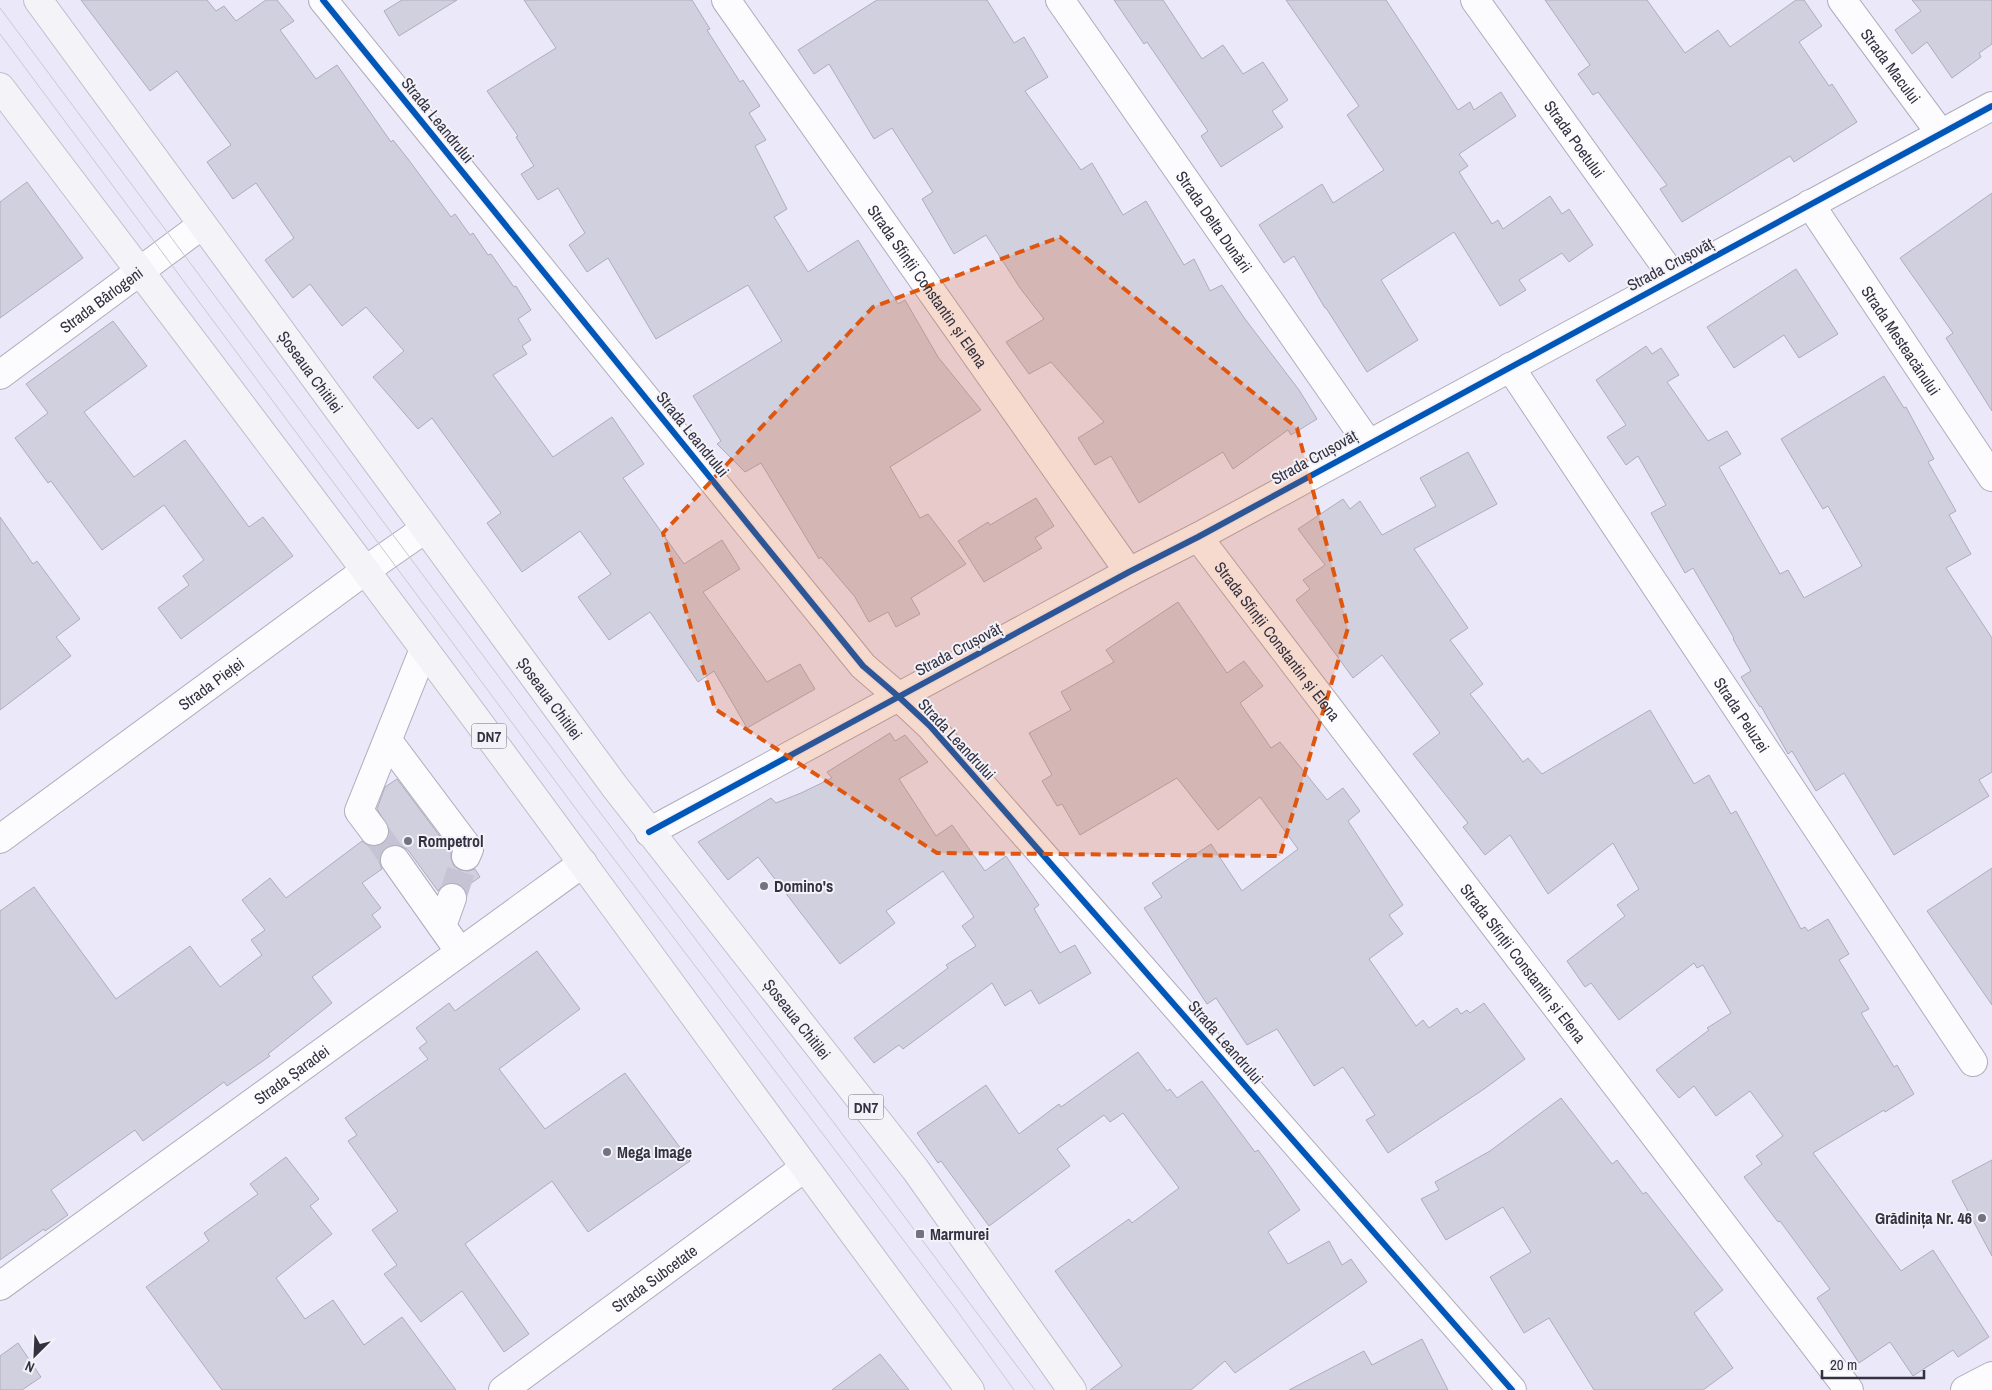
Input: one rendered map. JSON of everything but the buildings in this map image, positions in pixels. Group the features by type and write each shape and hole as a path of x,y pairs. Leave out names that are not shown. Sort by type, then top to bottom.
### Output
{"main road":[{"name":"Șoseaua Chitilei","path":"38,0 649,832 915,1169 1072,1390"},
{"name":"DN7","path":"0,87 366,570 583,862 804,1168 970,1390"}],"street":[{"name":"Strada Leandrului","path":"323,0 863,666 930,726 1512,1390"},
{"name":"Strada Sfinții Constantin și Elena","path":"726,0 1129,572"},
{"name":"Strada Delta Dunării","path":"1060,0 1368,443"},
{"name":"Strada Poetului","path":"1475,0 1674,278"},
{"name":"Strada Macului","path":"1842,0 1941,134"},
{"name":"Strada Crușovăț","path":"649,832 1129,572 1198,537 1368,443 1992,106"},
{"name":"Strada Mesteacănului","path":"1810,204 1992,477"},
{"name":"Strada Bârlogeni","path":"0,375 202,225"},
{"name":"Strada Peluzei","path":"1510,366 1973,1062"},
{"name":"Strada Pieței","path":"0,839 366,570 425,529"},
{"name":"Strada Sfinții Constantin și Elena","path":"1198,537 1849,1390"},
{"path":"366,821 388,741 424,649"},
{"path":"388,741 469,849 466,856"},
{"path":"395,860 460,952"},
{"name":"Strada Șaradei","path":"0,1286 583,862"},
{"path":"442,926 452,898"},
{"name":"Strada Subcetate","path":"503,1390 804,1168"},
{"path":"1965,1390 1992,1376"}],"highlighted area":[{"path":"1060,237 1297,428 1348,628 1280,856 937,853 715,709 663,533 873,307"}],"tunnel":[{"path":"374,831 395,860"},
{"path":"452,898 466,856"}],"tram line":[{"path":"0,8 593,803 1035,1390"},
{"path":"0,34 579,813 958,1312 1014,1390"}],"cycle path":[{"path":"323,0 863,666 930,726 1512,1390"},
{"path":"649,832 1129,572 1198,537 1992,106"}],"place":[{"name":"Rompetrol","path":"408,841"},
{"name":"Domino's","path":"764,886"},
{"name":"Mega Image","path":"607,1152"},
{"name":"Grădinița Nr. 46","path":"1982,1218"},
{"name":"Marmurei","path":"920,1234"}]}
